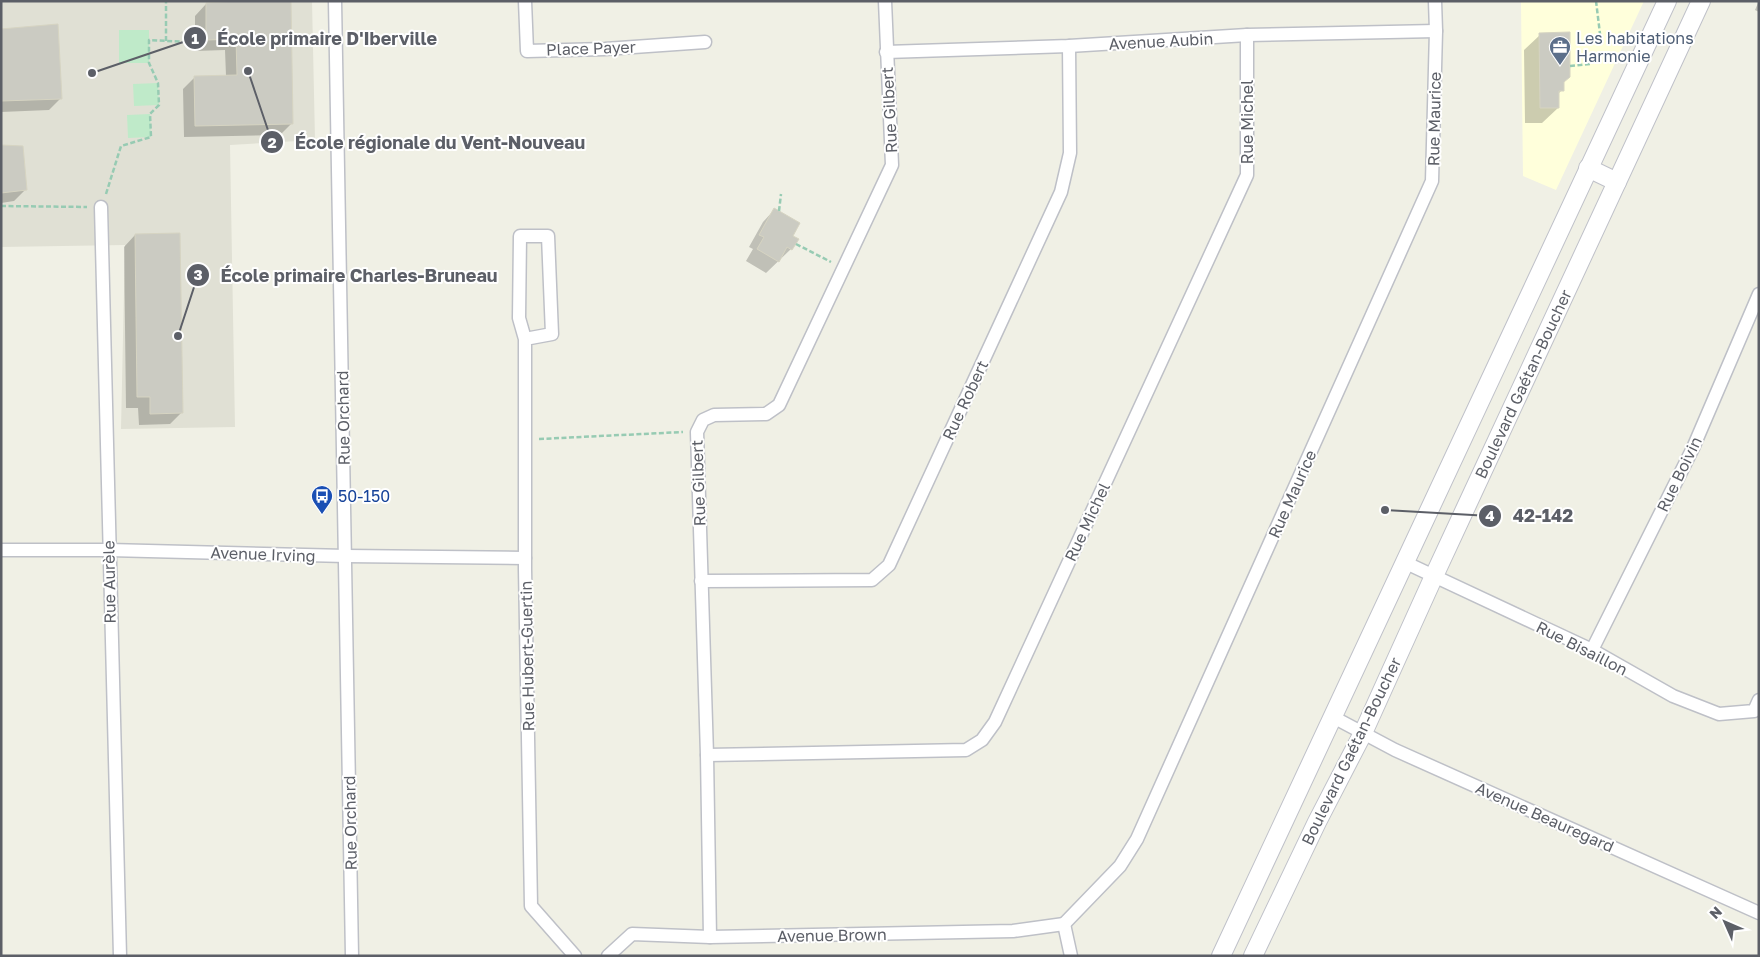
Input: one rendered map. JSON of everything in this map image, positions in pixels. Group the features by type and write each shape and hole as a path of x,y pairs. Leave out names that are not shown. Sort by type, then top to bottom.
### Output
{"main road":[{"name":"Boulevard Gaétan-Boucher","path":"1221,956 1667,1"},
{"name":"Boulevard Gaétan-Boucher","path":"1253,956 1317,822 1363,733 1701,1"},
{"path":"1588,168 1617,182"}],"street":[{"name":"Rue Orchard","path":"335,1 352,956"},
{"name":"Place Payer","path":"524,1 527,50 605,49 705,42"},
{"name":"Rue Gilbert","path":"710,937 707,755 697,432 703,420 714,415 766,414 779,405 892,165 884,1"},
{"name":"Rue Maurice","path":"1064,924 1120,866 1137,839 1432,181 1435,1"},
{"name":"Avenue Aubin","path":"886,52 1069,46 1247,35 1436,31"},
{"name":"Rue Michel","path":"707,755 966,750 982,740 995,722 1247,175 1247,35"},
{"name":"Rue Robert","path":"701,581 872,580 889,565 1061,192 1070,153 1069,46"},
{"name":"Rue Aurèle","path":"101,207 108,550 120,956"},
{"name":"Rue Hubert-Guertin","path":"525,339 552,334 548,236 520,236 519,318 525,339 525,558 531,906 575,956"},
{"name":"Rue Boivin","path":"1592,650 1693,448 1759,294"},
{"name":"Avenue Irving","path":"1,550 108,550 525,558"},
{"name":"Rue Bisaillon","path":"1404,562 1592,650 1673,696 1719,714 1754,711 1759,700"},
{"name":"Avenue Beauregard","path":"1333,717 1404,754 1759,913"},
{"name":"Avenue Brown","path":"608,956 632,934 710,937 1013,931 1064,924"},
{"path":"1064,924 1071,956"}],"path":[{"path":"166,1 166,41"},
{"path":"1596,1 1602,42"},
{"path":"1,206 101,207 121,146 151,137 150,114 159,104 158,82 149,63 149,40 188,42"},
{"path":"1570,66 1590,64"},
{"path":"778,211 781,194"},
{"path":"796,244 843,269"},
{"path":"525,439 697,432"}],"shaded area":[{"path":"1,1 312,1 315,140 230,145 235,427 121,429 125,245 1,247"},
{"path":"1521,1 1644,1 1556,190 1523,176"},
{"path":"119,30 149,30 149,63 119,63"},
{"path":"158,83 159,105 134,106 133,84"},
{"path":"150,114 151,137 128,138 127,115"}],"building":[{"path":"291,1 293,124 195,126 194,76 237,75 236,39 206,40 206,3"},
{"path":"58,24 62,99 1,101 1,29"},
{"path":"1570,32 1570,77 1564,82 1564,91 1559,91 1559,108 1540,108 1539,33"},
{"path":"1,145 23,146 27,190 1,193"},
{"path":"774,208 800,223 793,236 799,239 792,250 787,247 779,262 757,249 764,237 759,235"},
{"path":"180,233 183,413 150,414 150,397 137,397 135,234"}],"place":[{"name":"Les habitations Harmonie","path":"1560,66"},
{"name":"École régionale du Vent-Nouveau","path":"248,71"},
{"name":"École primaire D'Iberville","path":"92,73"},
{"name":"École primaire Charles-Bruneau","path":"178,336"},
{"name":"42-142","path":"1385,510"},
{"name":"50-150","path":"322,515"}]}
